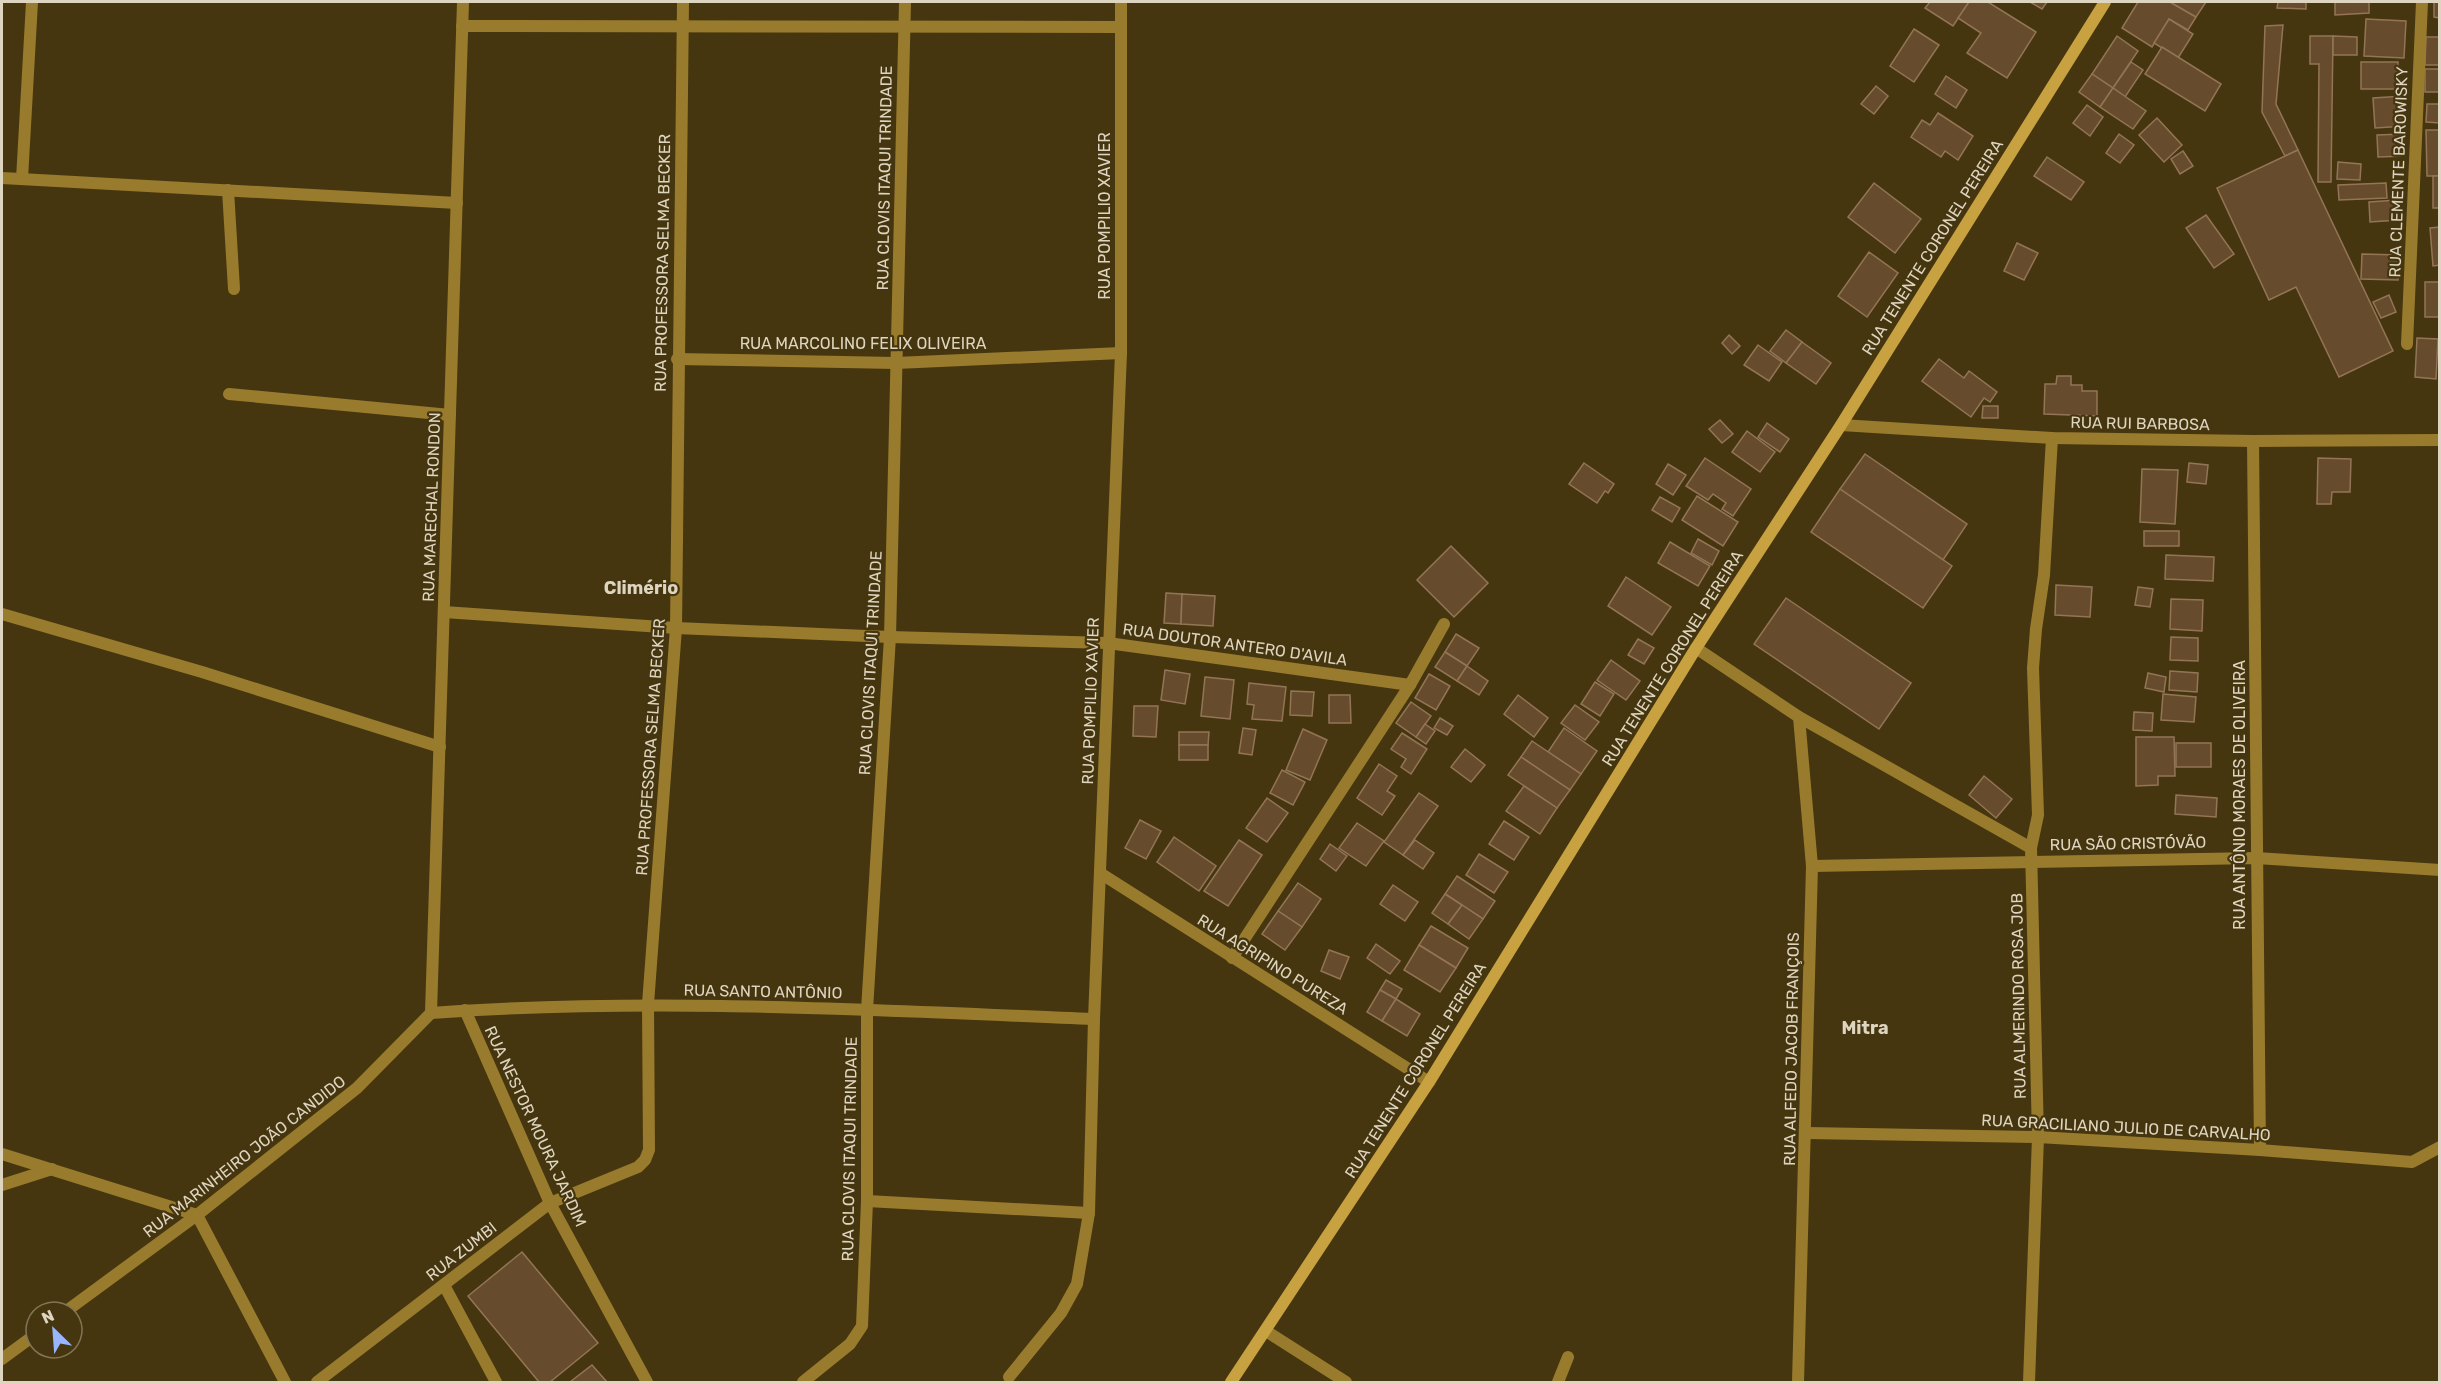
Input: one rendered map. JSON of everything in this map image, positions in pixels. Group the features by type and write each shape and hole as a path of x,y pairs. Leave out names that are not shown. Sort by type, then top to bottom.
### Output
{"main road":[{"name":"RUA TENENTE CORONEL PEREIRA","path":"1231,1383 1429,1082 1696,648 1841,425 2105,2"}],"street":[{"path":"22,179 32,2"},
{"name":"RUA MARECHAL RONDON","path":"431,1013 463,2"},
{"name":"RUA PROFESSORA SELMA BECKER","path":"638,1167 645,1160 649,1150 648,1004 676,628 677,359 683,2"},
{"name":"RUA CLOVIS ITAQUI TRINDADE","path":"803,1383 850,1344 862,1326 867,1201 867,1010 890,637 905,2"},
{"name":"RUA POMPILIO XAVIER","path":"1009,1377 1061,1314 1077,1284 1089,1213 1094,1019 1121,353 1121,2"},
{"name":"RUA CLEMENTE BAROWISKY","path":"2407,344 2422,2"},
{"path":"462,26 1120,27"},
{"path":"2,178 457,203"},
{"path":"228,190 234,289"},
{"name":"RUA MARCOLINO FELIX OLIVEIRA","path":"677,359 896,363 1121,353"},
{"path":"229,394 450,415"},
{"name":"RUA RUI BARBOSA","path":"1841,425 2052,438 2253,441 2439,440"},
{"name":"RUA ALMERINDO ROSA JOB","path":"2029,1383 2038,1137 2031,854 2038,815 2033,668 2044,575 2052,438"},
{"name":"RUA ANTÔNIO MORAES DE OLIVEIRA","path":"2253,441 2260,1150"},
{"name":"RUA DOUTOR ANTERO D'AVILA","path":"444,612 676,628 1108,643 1410,685"},
{"path":"2,614 202,672 440,747"},
{"path":"1232,958 1410,685 1444,624"},
{"name":"RUA SÃO CRISTÓVÃO","path":"1696,648 1799,717 2031,854"},
{"name":"RUA ALFEDO JACOB FRANÇOIS","path":"1798,1383 1807,1133 1812,866 1799,717"},
{"name":"RUA SÃO CRISTÓVÃO","path":"1812,866 2031,854 2256,858 2439,870"},
{"name":"RUA AGRIPINO PUREZA","path":"1100,873 1429,1082"},
{"name":"RUA SANTO ANTÔNIO","path":"431,1013 648,1004 1094,1019"},
{"name":"RUA NESTOR MOURA JARDIM","path":"465,1010 550,1203 647,1383"},
{"name":"RUA MARINHEIRO JOÃO CANDIDO","path":"81,1300 198,1215 357,1088 431,1013"},
{"name":"RUA GRACILIANO JULIO DE CARVALHO","path":"1807,1133 2038,1137 2260,1150 2412,1162 2439,1147"},
{"path":"2,1154 198,1215 285,1383"},
{"name":"RUA ZUMBI","path":"316,1383 550,1203 638,1167"},
{"path":"2,1185 53,1168"},
{"path":"867,1201 1089,1213"},
{"path":"444,1285 496,1383"},
{"path":"1266,1331 1346,1383"},
{"path":"2,1359 24,1343"},
{"path":"1558,1383 1568,1357"}],"building":[{"path":"1930,2 1969,2 1953,26 1925,8"},
{"path":"1969,2 1988,2 2036,32 2007,78 1967,53 1981,33 1958,18"},
{"path":"2030,2 2047,2 2042,9"},
{"path":"2138,2 2170,2 2196,17 2188,30 2169,19 2152,47 2122,28"},
{"path":"2170,2 2206,2 2196,17"},
{"path":"2278,2 2306,2 2306,9 2277,8"},
{"path":"2335,2 2369,2 2369,13 2335,15"},
{"path":"2434,2 2440,2 2440,18 2434,17"},
{"path":"2169,19 2193,34 2178,58 2154,43"},
{"path":"2366,19 2406,21 2404,58 2364,56"},
{"path":"2283,25 2276,104 2298,150 2285,156 2262,112 2265,26"},
{"path":"1914,29 1939,45 1914,82 1890,66"},
{"path":"2117,36 2138,51 2113,88 2092,74"},
{"path":"2310,36 2333,36 2331,182 2318,182 2319,64 2310,64"},
{"path":"2333,36 2357,37 2357,55 2333,55"},
{"path":"2426,37 2440,37 2440,65 2425,65"},
{"path":"2162,47 2221,84 2205,111 2145,74"},
{"path":"2131,62 2143,70 2125,97 2113,88"},
{"path":"2361,62 2398,62 2397,89 2361,89"},
{"path":"2425,69 2440,69 2440,92 2425,92"},
{"path":"2092,74 2113,88 2100,107 2079,92"},
{"path":"1946,76 1967,90 1956,108 1935,94"},
{"path":"1876,86 1888,96 1874,114 1861,104"},
{"path":"2113,88 2146,111 2133,129 2100,107"},
{"path":"2404,96 2406,126 2375,128 2373,98"},
{"path":"2427,104 2440,104 2440,123 2426,122"},
{"path":"2087,105 2103,117 2090,136 2073,123"},
{"path":"1938,113 1973,136 1958,160 1945,151 1941,157 1911,137 1922,120 1930,125"},
{"path":"2157,118 2182,145 2164,162 2139,135"},
{"path":"2426,130 2440,130 2440,176 2427,176"},
{"path":"2119,134 2134,145 2120,163 2106,153"},
{"path":"2404,134 2405,156 2378,157 2377,135"},
{"path":"2298,150 2393,351 2339,377 2296,287 2269,300 2217,188"},
{"path":"2183,151 2193,166 2180,174 2171,159"},
{"path":"2047,157 2084,182 2071,200 2034,176"},
{"path":"2338,162 2361,164 2360,180 2337,179"},
{"path":"2433,176 2440,176 2440,208 2433,208"},
{"path":"1874,183 1921,219 1895,253 1848,217"},
{"path":"2386,183 2387,198 2339,200 2338,185"},
{"path":"2397,200 2399,220 2370,222 2369,202"},
{"path":"2206,215 2234,254 2214,268 2186,228"},
{"path":"2440,227 2440,265 2433,266 2430,228"},
{"path":"2017,243 2038,253 2024,280 2004,271"},
{"path":"1869,252 1898,273 1867,317 1838,296"},
{"path":"2362,254 2399,255 2398,280 2361,279"},
{"path":"2425,282 2440,282 2440,317 2425,317"},
{"path":"2389,295 2396,312 2381,318 2373,302"},
{"path":"1786,330 1802,342 1786,363 1770,351"},
{"path":"1729,335 1740,346 1732,354 1722,343"},
{"path":"2417,338 2438,339 2436,379 2415,377"},
{"path":"1802,342 1831,363 1816,384 1786,363"},
{"path":"1758,345 1782,362 1769,381 1744,365"},
{"path":"1939,359 1964,378 1969,371 1997,392 1990,402 1984,398 1971,417 1922,381"},
{"path":"2057,376 2071,376 2071,385 2082,385 2082,391 2097,391 2097,416 2044,414 2045,384 2056,384"},
{"path":"1983,406 1998,406 1998,418 1982,418"},
{"path":"1720,420 1733,434 1722,443 1709,429"},
{"path":"1767,423 1789,439 1780,452 1758,437"},
{"path":"1747,431 1775,452 1760,472 1732,452"},
{"path":"1865,454 1967,524 1943,560 1840,489"},
{"path":"1705,458 1751,489 1733,516 1722,509 1726,503 1713,494 1708,500 1686,486"},
{"path":"2318,458 2351,459 2350,492 2332,492 2331,504 2317,504"},
{"path":"1584,463 1614,484 1608,493 1605,491 1597,503 1569,484"},
{"path":"2189,463 2208,465 2206,484 2187,482"},
{"path":"1668,464 1686,475 1673,495 1656,484"},
{"path":"2142,469 2178,470 2175,524 2140,522"},
{"path":"1840,489 1952,566 1923,608 1811,532"},
{"path":"1697,496 1738,522 1723,546 1682,520"},
{"path":"1660,497 1680,508 1672,522 1652,510"},
{"path":"2144,531 2179,531 2179,546 2144,546"},
{"path":"1698,539 1719,551 1712,565 1691,553"},
{"path":"1670,542 1710,566 1698,586 1658,563"},
{"path":"1451,546 1488,583 1454,617 1417,580"},
{"path":"2166,555 2214,557 2213,581 2165,579"},
{"path":"1626,577 1671,607 1652,635 1608,606"},
{"path":"2056,585 2092,587 2090,617 2055,615"},
{"path":"2138,587 2153,589 2150,607 2135,605"},
{"path":"1166,593 1182,594 1181,624 1164,623"},
{"path":"1182,594 1215,596 1213,626 1181,624"},
{"path":"1786,598 1911,683 1879,729 1754,644"},
{"path":"2171,599 2203,600 2202,631 2170,629"},
{"path":"1456,634 1479,648 1467,666 1445,652"},
{"path":"2171,637 2198,638 2198,661 2170,660"},
{"path":"1638,639 1654,648 1644,664 1628,655"},
{"path":"1445,652 1467,666 1457,681 1435,667"},
{"path":"1611,660 1640,681 1626,700 1597,680"},
{"path":"1467,666 1488,681 1479,695 1457,681"},
{"path":"1165,670 1190,674 1185,704 1161,700"},
{"path":"2170,671 2198,673 2197,692 2169,690"},
{"path":"2148,673 2166,677 2164,692 2145,688"},
{"path":"1429,674 1450,686 1436,710 1415,698"},
{"path":"1205,677 1234,680 1230,719 1201,716"},
{"path":"1595,682 1614,694 1600,716 1581,704"},
{"path":"1249,683 1286,687 1282,721 1252,719 1254,705 1247,704"},
{"path":"1291,691 1314,692 1312,716 1290,715"},
{"path":"2163,694 2196,697 2194,722 2161,720"},
{"path":"1329,695 1350,695 1351,723 1329,723"},
{"path":"1518,695 1548,718 1534,737 1504,714"},
{"path":"1411,702 1431,716 1416,737 1396,723"},
{"path":"1575,705 1599,722 1585,740 1561,723"},
{"path":"1134,706 1158,706 1156,737 1133,736"},
{"path":"2134,712 2153,713 2152,731 2133,730"},
{"path":"1440,718 1453,726 1447,735 1434,728"},
{"path":"1425,724 1435,731 1426,744 1416,737"},
{"path":"1243,728 1256,730 1252,755 1239,753"},
{"path":"1564,728 1597,751 1581,774 1548,752"},
{"path":"1303,729 1327,740 1310,780 1286,770"},
{"path":"1179,732 1209,732 1208,745 1179,745"},
{"path":"1402,733 1427,749 1411,774 1401,767 1406,759 1391,749"},
{"path":"2136,737 2174,737 2175,776 2158,776 2158,785 2136,786"},
{"path":"1532,741 1581,774 1570,790 1521,757"},
{"path":"2176,743 2211,743 2211,767 2176,767"},
{"path":"1179,745 1208,745 1208,760 1179,760"},
{"path":"1465,749 1485,765 1471,782 1451,767"},
{"path":"1521,757 1570,790 1557,808 1508,775"},
{"path":"1379,764 1397,776 1387,791 1395,796 1382,815 1357,798"},
{"path":"1282,770 1305,782 1293,805 1270,793"},
{"path":"1984,776 2012,799 1996,818 1969,795"},
{"path":"1524,786 1557,808 1540,834 1506,811"},
{"path":"1419,793 1438,806 1403,855 1384,842"},
{"path":"2176,795 2217,798 2216,817 2175,814"},
{"path":"1267,798 1288,813 1267,842 1246,828"},
{"path":"1140,820 1161,831 1146,859 1125,848"},
{"path":"1504,821 1529,837 1514,860 1489,844"},
{"path":"1357,823 1384,841 1366,866 1339,848"},
{"path":"1174,837 1216,866 1199,891 1157,862"},
{"path":"1239,840 1262,855 1228,906 1204,891"},
{"path":"1415,840 1434,853 1423,869 1403,855"},
{"path":"1330,844 1347,856 1336,871 1320,859"},
{"path":"1479,854 1508,872 1494,893 1466,875"},
{"path":"1457,876 1495,901 1483,919 1445,894"},
{"path":"1298,883 1321,899 1302,927 1278,911"},
{"path":"1393,885 1418,902 1405,921 1380,904"},
{"path":"1445,894 1462,905 1448,924 1432,913"},
{"path":"1462,905 1483,919 1469,939 1448,924"},
{"path":"1278,911 1302,927 1285,950 1262,934"},
{"path":"1431,926 1468,948 1456,968 1419,945"},
{"path":"1376,944 1400,961 1390,974 1367,958"},
{"path":"1419,945 1456,968 1440,992 1404,970"},
{"path":"1329,950 1349,957 1340,979 1321,971"},
{"path":"1386,980 1402,989 1396,999 1380,990"},
{"path":"1380,990 1396,999 1382,1021 1367,1012"},
{"path":"1396,999 1420,1014 1407,1036 1382,1021"},
{"path":"522,1252 598,1343 550,1382 539,1382 468,1296"},
{"path":"592,1365 607,1382 570,1382"}],"district":[{"name":"Climério","path":"641,588"},
{"name":"Mitra","path":"1865,1028"}]}
